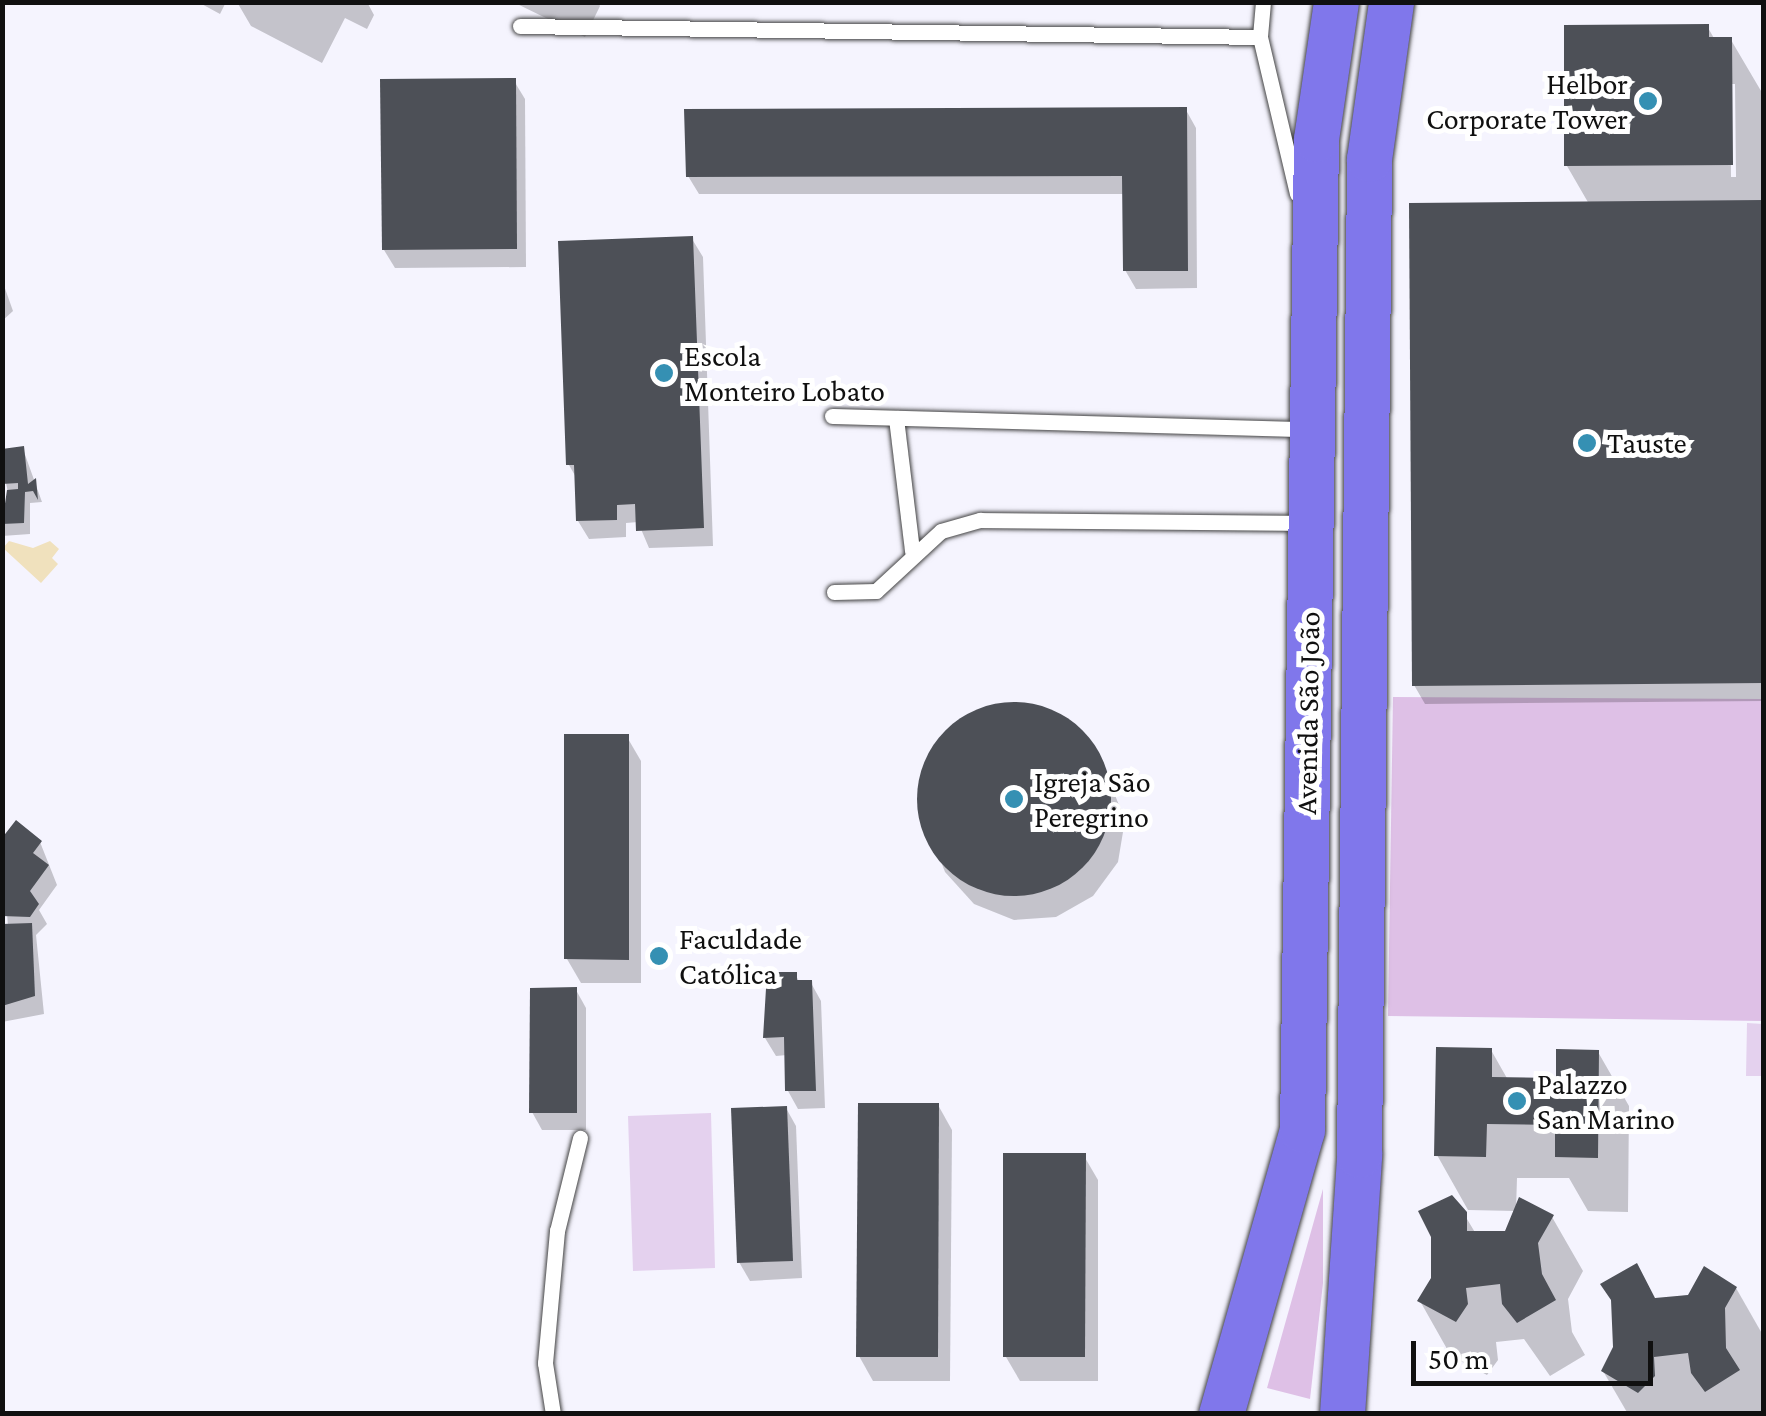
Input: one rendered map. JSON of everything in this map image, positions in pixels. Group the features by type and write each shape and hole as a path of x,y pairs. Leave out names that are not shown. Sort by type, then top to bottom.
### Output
{"main road":[{"name":"Avenida São João","path":"1221,1414 1302,1130 1316,139 1336,2"},
{"name":"Avenida São João","path":"1342,1414 1359,1155 1369,160 1391,2"}],"lane":[{"path":"1264,2 1260,37 1314,253"},
{"path":"520,26 1260,37"},
{"path":"832,416 1312,429"},
{"path":"896,418 912,552"},
{"path":"834,592 876,591 898,576 912,552 941,530 980,520 1310,523"},
{"path":"554,1414 545,1363 557,1232 580,1138"}],"shaded area":[{"path":"9,541 33,548 50,541 59,549 52,558 58,564 41,583 3,548"},
{"path":"1393,697 1763,699 1763,1021 1388,1016"},
{"path":"1747,1023 1763,1024 1763,1076 1746,1076"},
{"path":"711,1113 715,1268 633,1271 628,1116"},
{"path":"1323,1189 1323,1283 1310,1399 1267,1388"}],"building":[{"name":"Helbor Corporate Tower","path":"1709,24 1709,37 1732,37 1733,165 1564,166 1564,25"},
{"path":"516,78 517,249 382,250 380,79"},
{"path":"1187,107 1188,271 1123,271 1122,176 686,177 684,109"},
{"name":"Tauste","path":"1764,200 1764,683 1412,686 1409,203"},
{"path":"693,236 704,528 636,531 635,504 617,505 617,520 576,521 574,465 566,465 558,241"},
{"path":"24,446 28,484 36,478 38,500 33,491 25,492 24,523 2,524 7,490 18,489 18,483 2,484 2,449"},
{"name":"Igreja São Peregrino","path":"1014,702 1051,710 1082,731 1103,762 1111,799 1103,836 1082,867 1051,888 1014,896 977,888 946,867 925,836 917,799 925,762 946,731 977,710"},
{"path":"564,734 629,734 629,960 564,959"},
{"path":"16,820 42,841 33,853 49,865 30,891 39,904 30,917 2,916 2,838"},
{"path":"32,923 35,996 2,1006 2,924"},
{"path":"767,972 797,972 797,980 812,980 816,1091 785,1091 784,1037 763,1038"},
{"path":"577,987 577,1113 529,1113 530,988"},
{"name":"Palazzo San Marino","path":"1436,1047 1492,1048 1492,1077 1556,1078 1556,1049 1599,1050 1598,1158 1555,1157 1555,1125 1487,1124 1486,1157 1434,1156"},
{"path":"858,1103 939,1103 938,1357 856,1357"},
{"path":"787,1106 793,1261 737,1263 731,1108"},
{"path":"1003,1153 1086,1153 1085,1357 1003,1357"},
{"path":"1452,1195 1467,1212 1467,1231 1505,1231 1519,1197 1554,1215 1538,1243 1542,1274 1556,1300 1517,1323 1502,1304 1500,1284 1466,1288 1468,1304 1456,1322 1417,1301 1431,1278 1431,1237 1418,1211"},
{"path":"1637,1263 1655,1298 1688,1295 1704,1266 1737,1287 1725,1308 1726,1348 1740,1370 1705,1392 1691,1373 1688,1353 1654,1357 1655,1376 1638,1393 1601,1371 1613,1347 1611,1300 1600,1284"}],"place":[{"name":"Helbor Corporate Tower","path":"1648,101"},
{"name":"Escola Monteiro Lobato","path":"664,373"},
{"name":"Tauste","path":"1587,443"},
{"name":"Igreja São Peregrino","path":"1014,799"},
{"name":"Faculdade Católica","path":"659,956"},
{"name":"Palazzo San Marino","path":"1517,1101"}]}
